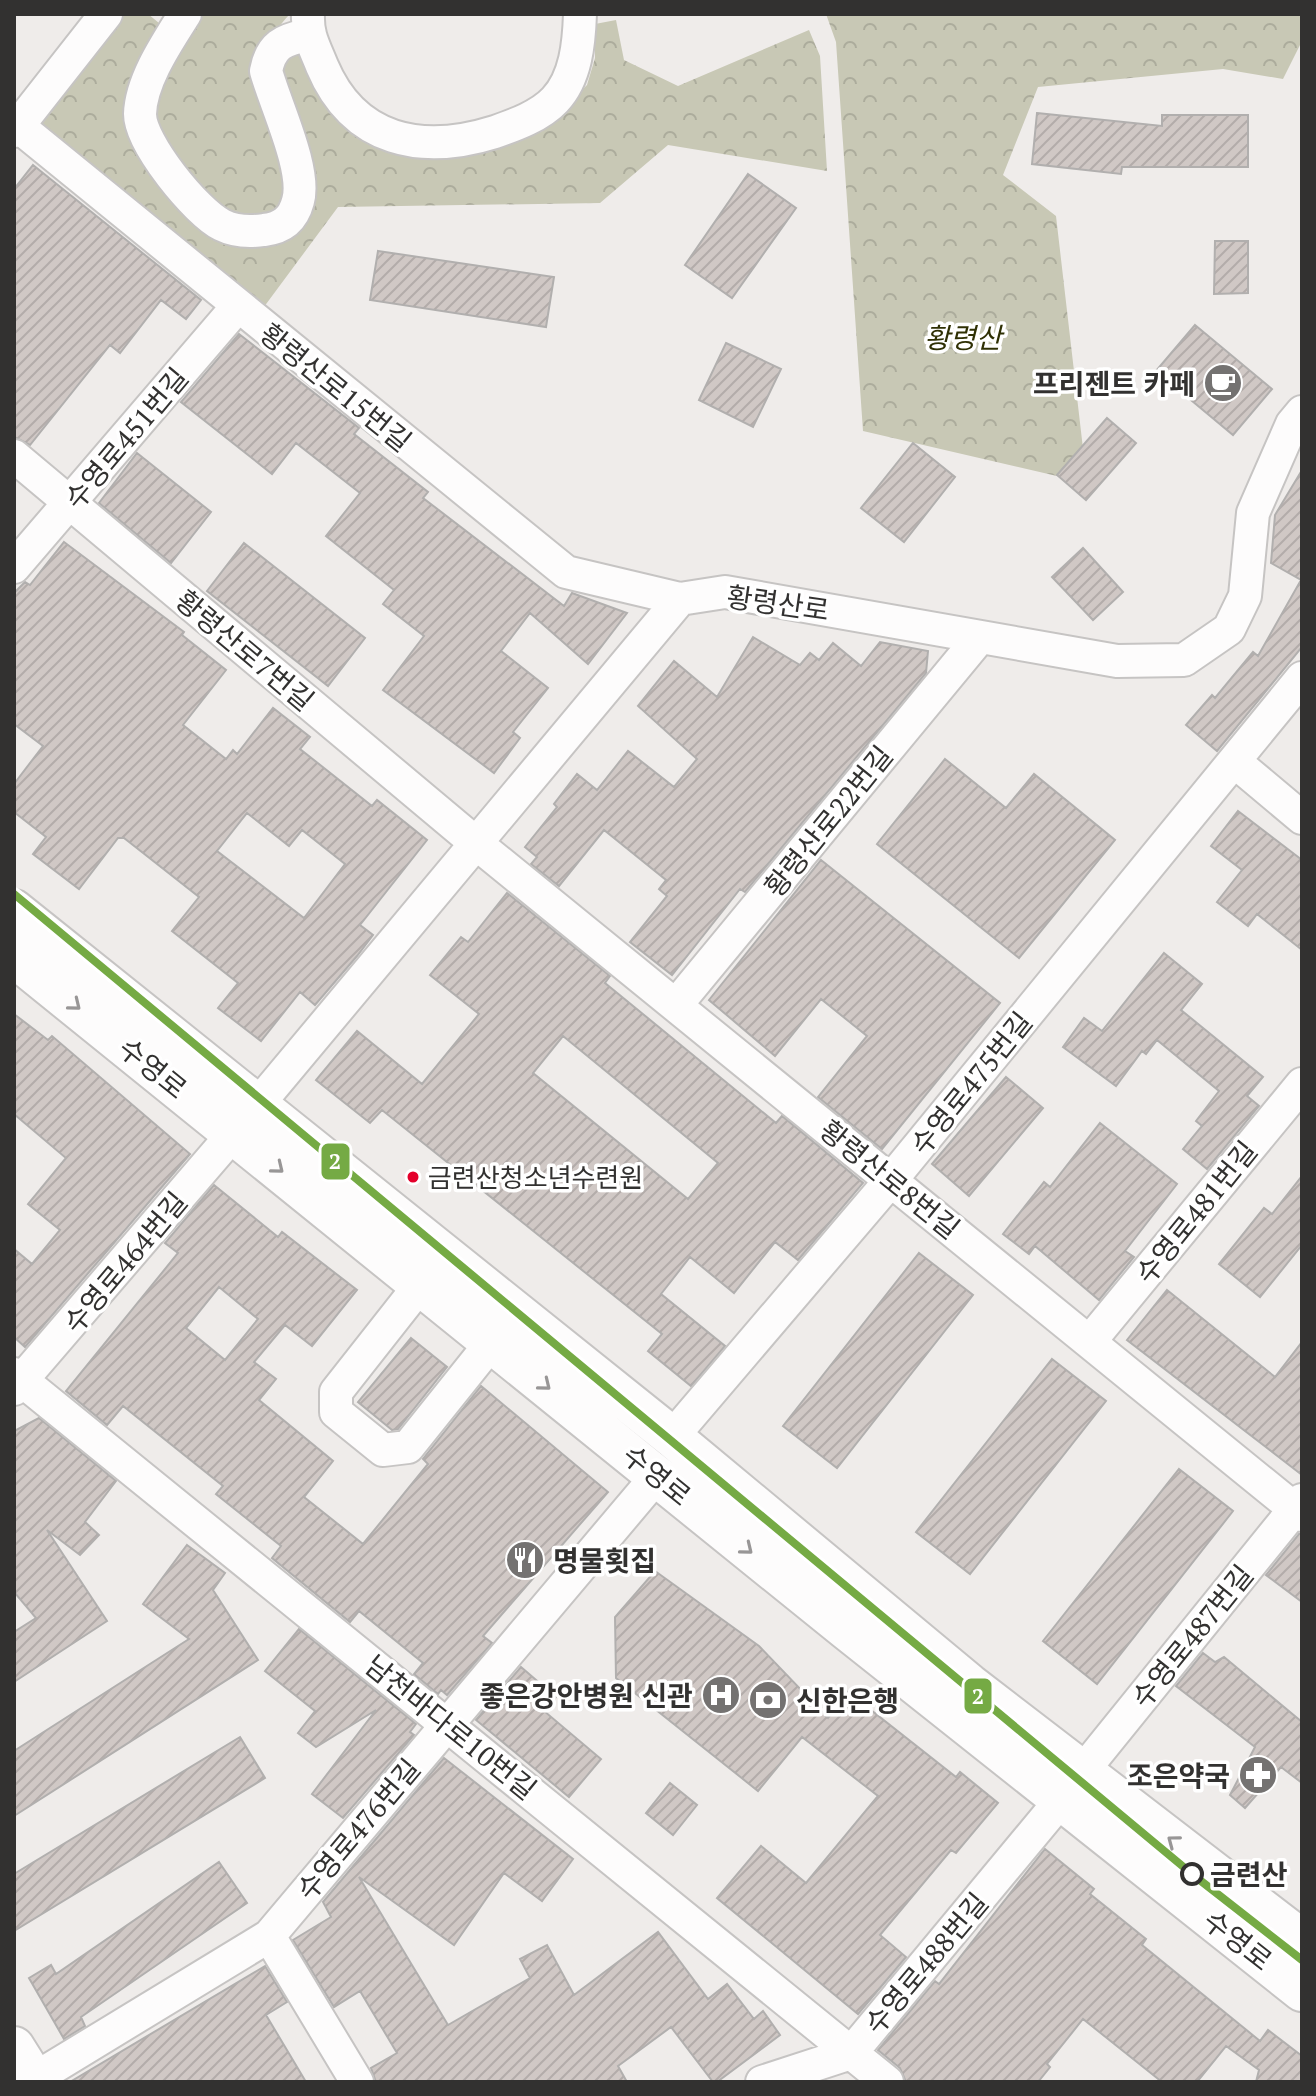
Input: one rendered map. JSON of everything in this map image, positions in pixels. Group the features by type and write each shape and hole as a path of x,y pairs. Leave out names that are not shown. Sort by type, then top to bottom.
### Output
{"main road":[{"name":"수영로","path":"14,910 246,1119 421,1284 657,1476 1071,1786 1302,1940"},
{"name":"수영로","path":"14,957 246,1119 672,1437 969,1684 1071,1786 1302,1991"}],"street":[{"path":"16,128 106,14"},
{"path":"185,14 167,43 143,98 140,117 164,168 207,214 224,226 250,232 275,229 292,218 299,198 294,160 266,71 269,56 281,41 307,25 328,80 349,111 377,130 409,143 441,143 477,138 516,125 554,101 570,78 579,39 580,14"},
{"name":"황령산로15번길","path":"16,128 566,572 680,599"},
{"name":"수영로451번길","path":"14,567 237,307"},
{"name":"황령산로","path":"680,599 725,592 1117,661 1184,660 1229,629 1245,596 1253,513 1292,424 1302,412"},
{"name":"황령산로7번길","path":"14,456 477,844"},
{"path":"246,1119 680,599"},
{"name":"황령산로22번길","path":"676,1005 980,637"},
{"name":"수영로475번길","path":"672,1437 891,1180 1302,678"},
{"path":"1234,761 1302,818"},
{"name":"황령산로8번길","path":"477,844 1300,1508"},
{"name":"수영로481번길","path":"1090,1341 1302,1084"},
{"name":"수영로464번길","path":"17,1382 246,1119"},
{"path":"421,1284 336,1392 336,1412 383,1450 408,1447 492,1342"},
{"name":"남천바다로10번길","path":"17,1382 447,1723 887,2082"},
{"name":"수영로476번길","path":"28,2069 269,1936 657,1476"},
{"name":"수영로487번길","path":"1071,1786 1300,1508"},
{"name":"수영로488번길","path":"762,2082 851,2053 1071,1786"},
{"path":"269,1936 357,2082"}],"green space":[{"path":"123,14 148,14 159,23 127,101 200,222 293,234 280,74 286,61 296,54 308,59 377,142 560,112 587,85 595,58 595,24 616,20 624,60 678,86 809,30 820,56 827,171 668,145 600,203 338,207 258,315 40,139 39,114"},
{"path":"198,14 290,14 268,44 259,74 261,105 286,175 285,191 275,217 222,214 160,141 151,99"},
{"name":"황령산","path":"826,14 1302,14 1302,41 1283,79 1223,69 1038,87 1003,175 1056,216 1087,483 863,431 836,42"}],"building":[{"path":"1037,113 1162,126 1162,115 1248,115 1248,167 1122,167 1121,174 1032,164"},
{"path":"33,165 201,300 186,319 161,300 120,353 110,345 30,445 14,437 14,189"},
{"path":"748,174 796,208 732,298 685,265"},
{"path":"1215,241 1248,241 1248,293 1214,294"},
{"path":"378,251 554,277 546,327 370,300"},
{"path":"1195,325 1272,389 1233,435 1156,371"},
{"path":"239,334 359,428 354,434 428,492 423,498 564,606 572,593 627,613 588,664 530,613 501,651 548,688 513,732 520,738 494,773 383,690 424,636 383,604 394,590 326,536 360,493 296,443 272,474 181,402"},
{"path":"726,343 781,369 753,427 699,400"},
{"path":"1107,418 1136,443 1086,500 1057,475"},
{"path":"913,443 955,477 904,542 861,508"},
{"path":"137,453 211,512 171,563 99,503"},
{"path":"1302,470 1302,647 1217,751 1186,725 1212,695 1215,698 1253,652 1258,656 1301,580 1271,563 1275,515"},
{"path":"64,542 184,632 182,635 226,670 183,725 226,759 233,750 237,754 273,708 310,737 300,749 372,806 377,800 427,840 360,925 373,935 357,956 315,1005 300,992 261,1041 218,1008 238,983 172,931 199,897 124,838 118,838 79,889 33,854 46,837 14,812 14,784 43,746 14,724 14,593 25,582 30,585","holes":["247,813 289,846 302,830 345,864 304,918 217,851"]},
{"path":"244,543 365,638 328,686 207,591"},
{"path":"1083,548 1123,592 1093,620 1052,577"},
{"path":"753,637 800,665 810,653 819,660 833,643 861,666 880,642 928,651 926,673 745,892 740,889 672,975 630,942 667,896 659,889 666,880 604,830 559,886 531,864 537,857 525,847 557,807 554,804 577,774 597,790 628,751 674,787 697,759 638,706 674,661 717,697"},
{"path":"945,759 1006,808 1034,774 1115,840 1019,958 877,844"},
{"path":"1238,811 1302,860 1302,950 1257,914 1248,926 1217,902 1242,870 1211,846"},
{"path":"821,860 1000,1003 882,1149 818,1097 867,1036 821,999 775,1056 709,1000"},
{"path":"507,893 610,976 605,983 776,1123 782,1116 863,1183 798,1260 775,1242 734,1293 690,1257 661,1294 725,1346 691,1386 648,1351 662,1334 382,1110 370,1123 316,1080 357,1031 422,1084 479,1014 430,975 461,937 468,942","holes":["563,1036 718,1163 688,1199 533,1073"]},
{"path":"1164,953 1202,984 1181,1010 1263,1077 1247,1096 1259,1106 1207,1169 1183,1149 1202,1126 1196,1121 1219,1091 1157,1040 1146,1054 1142,1051 1116,1086 1063,1047 1084,1018 1102,1031"},
{"path":"14,1014 48,1040 52,1036 190,1154 25,1347 14,1337 14,1249 32,1264 60,1230 28,1204 66,1158 14,1114"},
{"path":"1006,1077 1043,1108 969,1196 932,1164"},
{"path":"1100,1123 1177,1184 1125,1251 1134,1257 1099,1300 1035,1246 1029,1254 1003,1234 1044,1182 1050,1187"},
{"path":"1302,1176 1302,1245 1260,1297 1219,1264 1264,1208 1272,1214"},
{"path":"214,1185 278,1237 282,1232 357,1290 312,1346 285,1325 254,1362 276,1379 259,1400 333,1461 304,1497 363,1544 428,1464 423,1459 481,1386 608,1492 483,1636 492,1643 447,1695 441,1690 438,1694 414,1674 423,1663 359,1611 350,1622 272,1558 281,1546 216,1494 223,1486 123,1406 107,1425 66,1391 178,1253 165,1243","holes":["219,1287 258,1319 225,1360 186,1328"]},
{"path":"919,1253 973,1295 837,1468 783,1426"},
{"path":"1167,1290 1275,1377 1302,1342 1302,1475 1127,1340"},
{"path":"411,1338 447,1367 398,1429 392,1430 358,1402"},
{"path":"1052,1359 1106,1401 970,1574 916,1532"},
{"path":"39,1418 116,1481 85,1522 99,1535 80,1555 47,1530 107,1621 14,1682 14,1632 36,1618 14,1592 14,1431"},
{"path":"1179,1469 1233,1511 1097,1684 1043,1641"},
{"path":"1302,1534 1302,1602 1266,1575"},
{"path":"187,1545 225,1573 213,1590 258,1660 14,1816 14,1751 189,1639 143,1604"},
{"path":"655,1571 759,1646 828,1718 848,1692 956,1777 960,1772 998,1803 956,1853 951,1850 880,1935 906,1957 858,2014 717,1898 761,1846 806,1883 878,1796 802,1737 758,1791 616,1678 615,1617"},
{"path":"299,1629 416,1724 410,1732 414,1735 343,1818 312,1794 376,1710 316,1747 298,1733 315,1711 265,1671"},
{"path":"1203,1653 1215,1662 1224,1657 1302,1722 1302,1783 1281,1767 1245,1808 1230,1795 1255,1747 1176,1686"},
{"path":"521,1667 556,1697 544,1711 601,1759 569,1797 476,1720"},
{"path":"240,1737 265,1778 14,1931 14,1874"},
{"path":"444,1758 573,1859 542,1901 504,1873 454,1945 359,1877 448,2025 530,1978 520,1959 547,1945 574,1995 658,1932 708,1999 727,1984 754,2019 763,2011 780,2035 717,2082 713,2082 671,2027 618,2066 627,2082 376,2082 371,2068 397,2053 360,1991 334,2007 293,1940 331,1917 323,1902"},
{"path":"670,1783 697,1805 673,1835 646,1813"},
{"path":"1045,1849 1094,1889 1090,1894 1146,1939 1142,1945 1260,2041 1268,2030 1302,2056 1302,2082 1256,2082 1259,2070 1226,2046 1197,2082 1162,2082 1083,2019 1047,2064 1050,2067 1038,2082 906,2082 900,2068 878,2050 935,1981 939,1984"},
{"path":"219,1862 247,1903 81,2017 85,2026 64,2039 29,1978 51,1965 56,1974"},
{"path":"265,1966 287,2002 266,2015 306,2082 70,2082"}],"transit line":[{"name":"2","path":"14,894 1192,1874 1302,1960"}],"place":[{"name":"프리젠트 카페","path":"1223,383"},
{"name":"금련산청소년수련원","path":"413,1177"},
{"name":"명물횟집","path":"525,1560"},
{"name":"좋은강안병원 신관","path":"721,1695"},
{"name":"신한은행","path":"768,1700"},
{"name":"조은약국","path":"1258,1775"},
{"name":"금련산","path":"1192,1874"}]}
